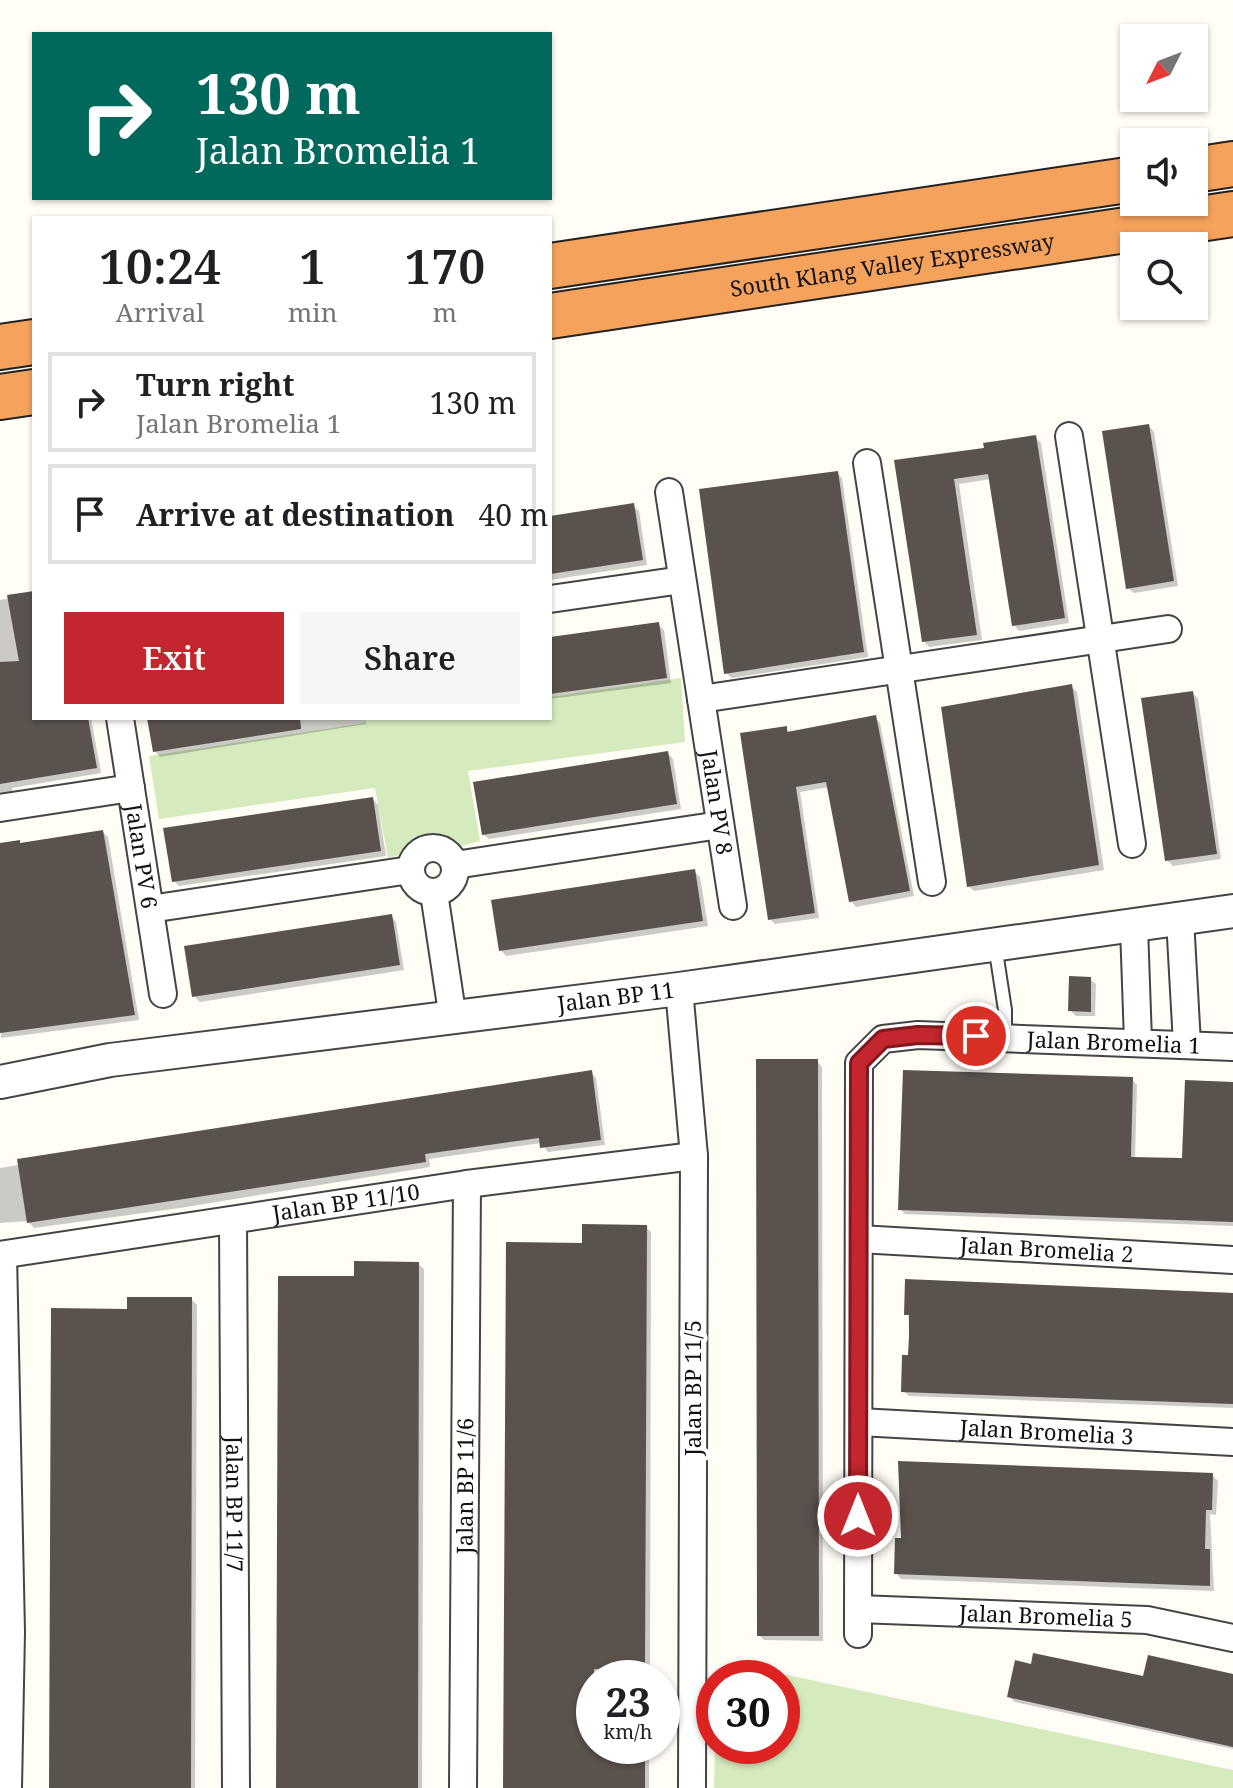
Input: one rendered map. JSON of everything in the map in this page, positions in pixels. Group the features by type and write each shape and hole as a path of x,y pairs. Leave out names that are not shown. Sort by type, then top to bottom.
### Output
{"highway":[{"path":"1208,168 1233,164"},
{"path":"552,266 1120,181"},
{"name":"South Klang Valley Expressway","path":"552,316 1233,214"},
{"path":"0,347 32,342"},
{"path":"0,397 32,392"}],"street":[{"path":"1069,436 1132,844"},
{"path":"867,463 932,882"},
{"name":"Jalan PV 8","path":"669,492 733,906"},
{"path":"552,599 682,580"},
{"path":"701,699 1168,629"},
{"name":"Jalan PV 6","path":"120,720 163,994"},
{"path":"0,808 131,788"},
{"path":"455,865 720,825"},
{"path":"433,847 447,852 455,865 451,884 434,893 420,889 410,870 415,856 433,847"},
{"path":"150,909 410,870"},
{"path":"434,893 453,1019"},
{"name":"Jalan BP 11","path":"0,1082 110,1060 453,1019 1233,911"},
{"path":"1180,919 1187,1044"},
{"path":"1134,927 1138,1041"},
{"name":"Jalan BP 11/5","path":"679,989 694,1156 692,1788"},
{"name":"Jalan Bromelia 1","path":"859,1239 859,1063 883,1039 918,1035 1233,1047"},
{"name":"Jalan BP 11/10","path":"2,1255 467,1184 694,1156"},
{"name":"Jalan BP 11/6","path":"463,1788 467,1184"},
{"name":"Jalan BP 11/7","path":"233,1220 236,1788"},
{"path":"859,1239 859,1422"},
{"name":"Jalan Bromelia 2","path":"859,1239 1233,1260"},
{"path":"2,1255 11,1632 8,1788"},
{"name":"Jalan Bromelia 3","path":"859,1422 1233,1442"},
{"name":"Jalan Bromelia 5","path":"859,1422 858,1622 1147,1620 1233,1638"}],"lane":[{"path":"995,945 1005,1010 1005,1037"}],"green space":[{"path":"681,678 685,742 468,771 480,841 462,846 433,834 416,836 399,855 388,858 375,788 159,819 149,756 365,723 365,720 552,720 552,697"},
{"path":"800,1678 1233,1770 1233,1788 714,1788 715,1764 800,1764"}],"building":[{"path":"1149,424 1174,581 1126,589 1102,431"},
{"path":"1036,435 1065,618 1012,626 988,474 954,479 977,635 922,642 894,460 984,448 983,443"},
{"path":"838,471 864,652 724,674 699,489"},
{"path":"634,503 643,560 552,574 552,516"},
{"path":"32,591 32,720 88,720 97,768 0,784 0,662 19,661 7,595"},
{"path":"659,622 667,678 552,694 552,637"},
{"path":"1072,684 1099,865 967,887 941,707"},
{"path":"1193,691 1217,854 1165,861 1141,698"},
{"path":"876,715 910,891 849,902 826,782 796,787 815,913 768,920 740,733 787,726 787,732"},
{"path":"147,720 300,720 301,729 153,752"},
{"path":"668,751 677,804 482,835 473,782"},
{"path":"373,797 381,851 172,882 163,828"},
{"path":"103,830 135,1015 0,1033 0,843 20,840 20,843"},
{"path":"695,869 703,921 499,951 491,900"},
{"path":"392,914 400,965 192,997 184,946"},
{"path":"1069,976 1091,977 1091,1012 1068,1011"},
{"path":"756,1059 818,1059 819,1636 757,1636"},
{"path":"592,1070 601,1140 540,1148 539,1138 425,1154 426,1162 27,1223 17,1159"},
{"path":"903,1070 1133,1077 1131,1157 1182,1158 1185,1080 1233,1082 1233,1222 898,1210"},
{"path":"582,1224 647,1225 645,1660 576,1660 576,1764 645,1764 645,1788 503,1788 506,1242 582,1243"},
{"path":"354,1261 419,1262 418,1788 276,1788 278,1276 354,1276"},
{"path":"905,1279 1233,1293 1233,1404 901,1392 902,1355 908,1355 909,1336 909,1315 904,1315"},
{"path":"127,1297 192,1297 191,1788 49,1788 51,1308 127,1309"},
{"path":"898,1461 1213,1473 1212,1510 1206,1510 1205,1549 1210,1549 1210,1586 894,1574 895,1538 901,1538"},
{"path":"1033,1653 1143,1676 1148,1655 1233,1674 1233,1747 1007,1697 1015,1660 1031,1664"}],"route":[{"path":"858,1516 859,1063 883,1039 918,1035 976,1036"}]}
